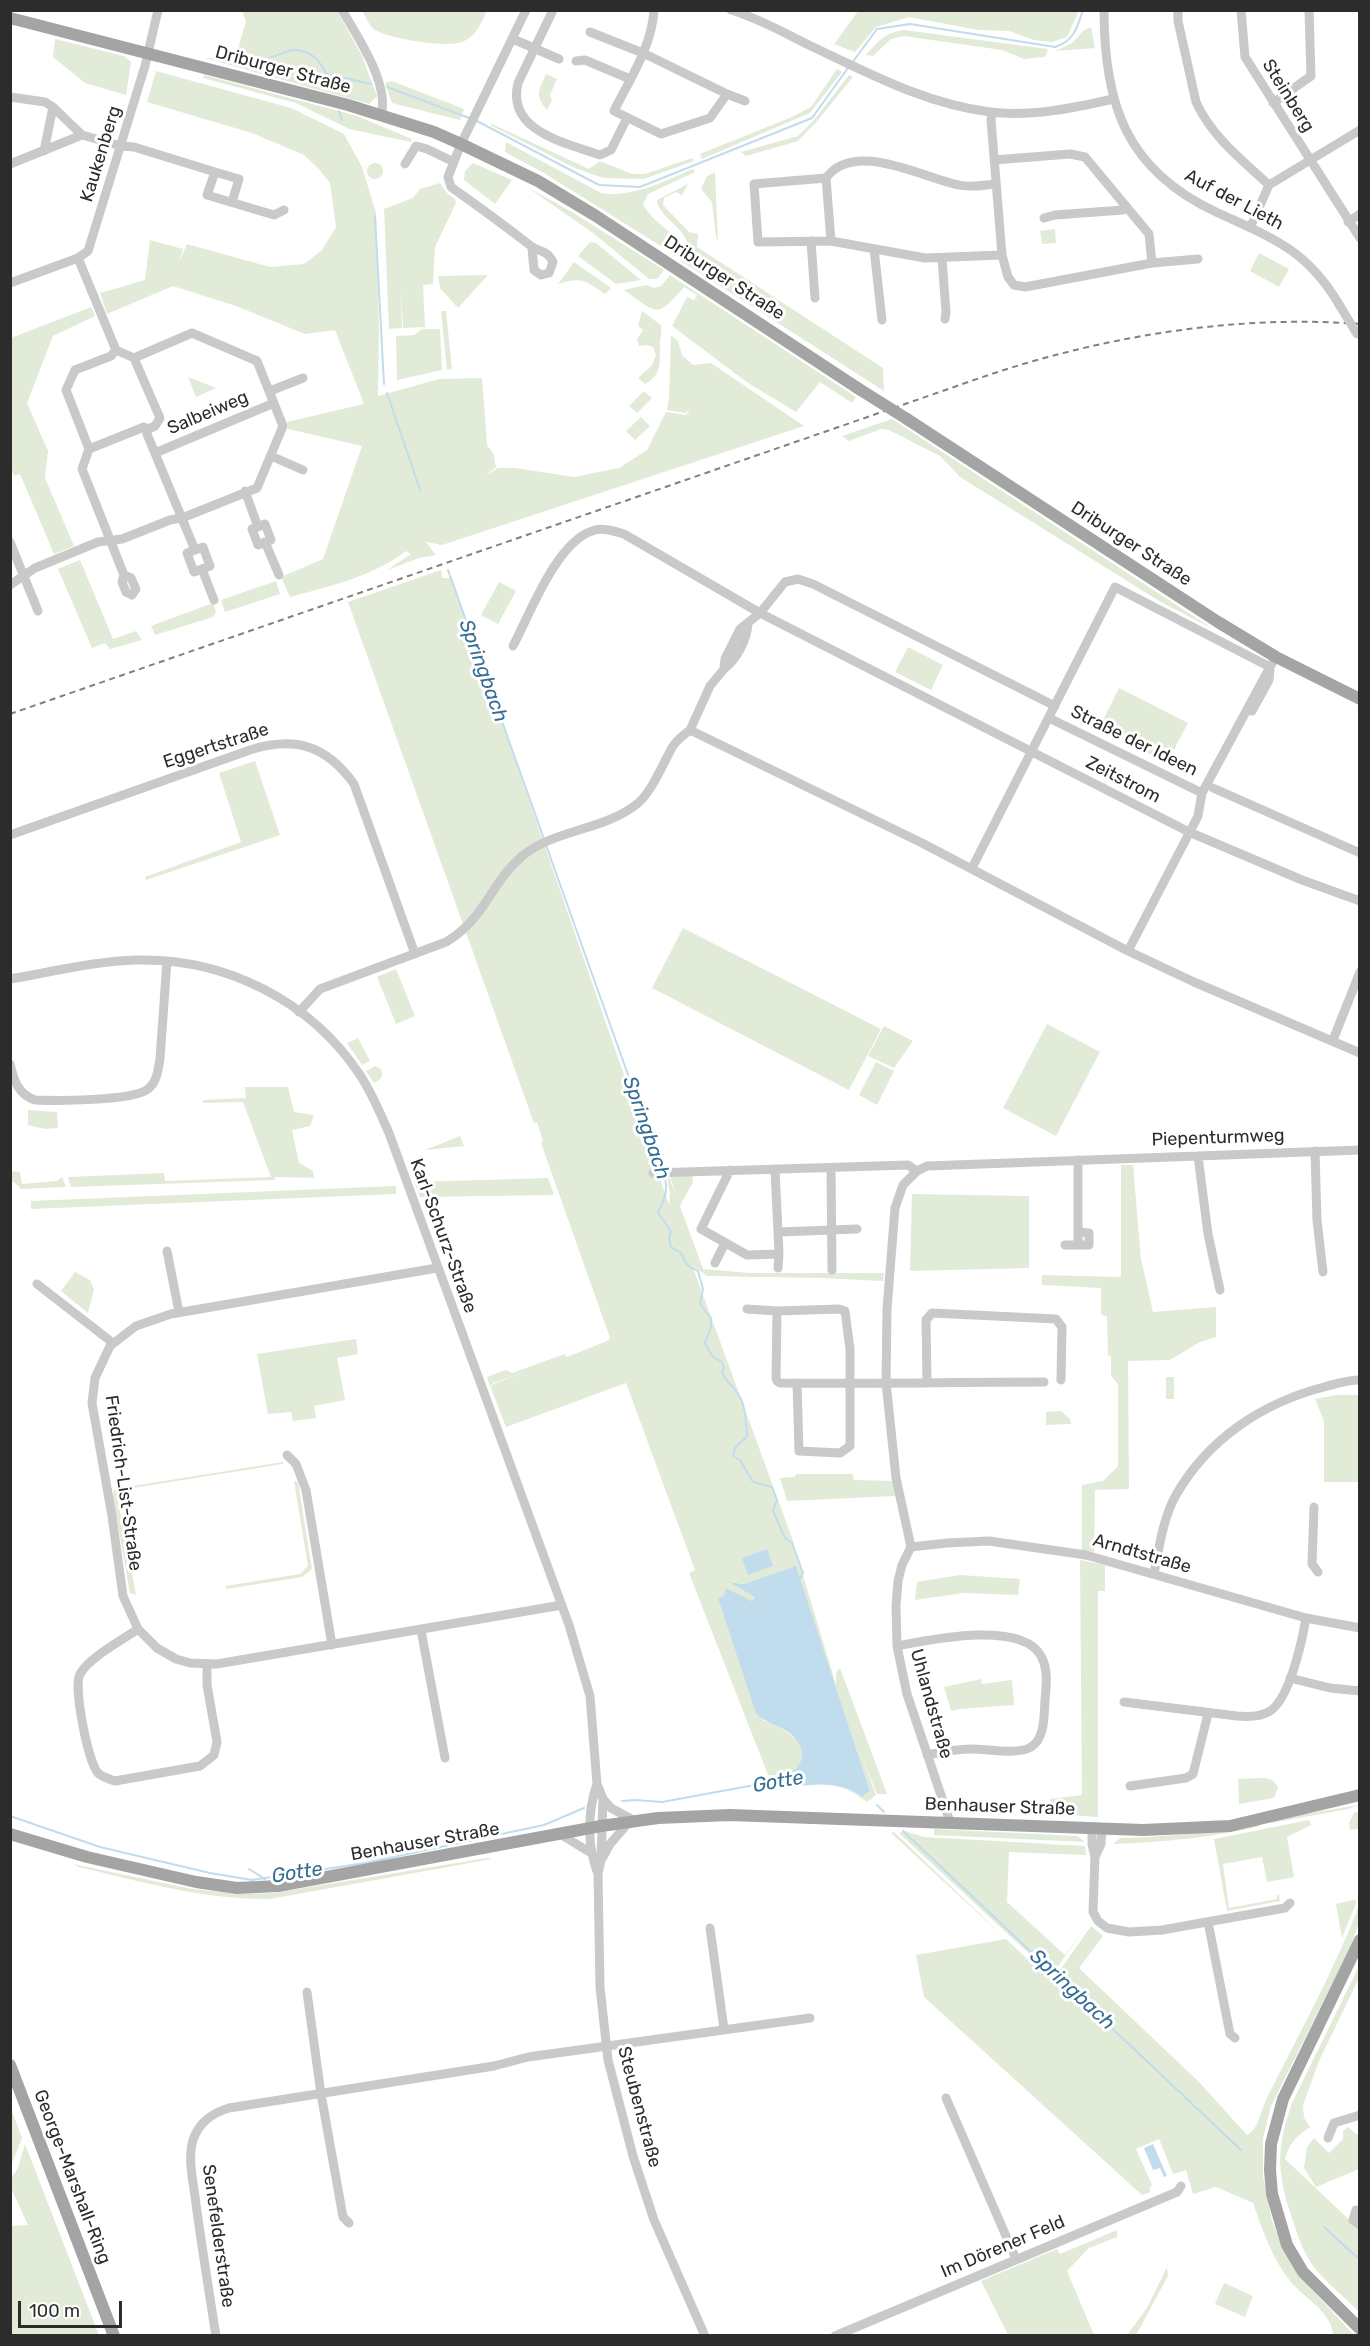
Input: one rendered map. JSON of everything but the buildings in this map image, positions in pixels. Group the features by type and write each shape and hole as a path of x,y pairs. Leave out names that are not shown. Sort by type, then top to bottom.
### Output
{"main road":[{"name":"Driburger Straße","path":"10,18 381,115 461,144 538,181 596,216 1218,622 1273,662 1359,699"},
{"name":"Benhauser Straße","path":"12,1834 142,1870 237,1888 278,1886 632,1822 730,1815 1097,1829 1230,1826 1359,1795"},
{"path":"1359,1940 1283,2099 1271,2144 1270,2169 1272,2194 1287,2245 1303,2272 1359,2329"},
{"name":"George-Marshall-Ring","path":"10,2064 114,2336"}],"street":[{"name":"Kaukenberg","path":"78,258 88,251 121,146 158,10"},
{"path":"342,10 366,51 382,93 381,115"},
{"path":"526,10 461,144 448,177 451,187 494,217 532,248"},
{"path":"553,10 516,92 517,105 523,117 543,134 600,155 611,150 627,118"},
{"path":"654,10 653,29 614,111 661,134 710,118 727,94"},
{"name":"Auf der Lieth","path":"1104,10 1104,41 1113,99 1132,142 1142,157 1181,194 1286,246 1305,260 1324,280 1358,336"},
{"path":"1178,10 1178,21 1196,102 1201,114 1215,134 1269,185"},
{"name":"Steinberg","path":"1241,10 1245,57 1359,238"},
{"path":"1273,103 1311,76 1309,10"},
{"path":"733,11 933,100 992,112 1033,112 1082,106 1113,99"},
{"path":"590,32 643,52 745,101"},
{"path":"513,39 559,59"},
{"path":"576,61 585,60 630,79"},
{"path":"10,97 40,101 53,107 82,135 121,146 134,147 239,179 232,202"},
{"path":"44,150 53,107"},
{"path":"992,112 1002,255 1008,277 1014,285 1025,287 1152,263 1198,259"},
{"path":"1250,228 1269,185 1359,130"},
{"path":"10,164 82,135"},
{"path":"405,164 416,146 427,148 454,162"},
{"path":"994,160 1070,153 1087,158 1149,234 1152,263"},
{"path":"831,241 826,178 832,169 855,162 877,161 960,186 996,184"},
{"path":"214,172 207,195 274,215 284,210"},
{"path":"826,178 754,184 758,242 831,241 925,258 1002,255"},
{"path":"1044,218 1123,210 1127,207"},
{"path":"1348,222 1359,214"},
{"path":"811,241 815,298"},
{"path":"874,249 882,320"},
{"path":"10,283 78,258 116,350 134,358 195,334 255,359 283,426 257,488 245,491 182,519 170,520 110,542 98,542 34,568 25,577 10,585"},
{"path":"942,258 945,319"},
{"path":"116,350 111,356 75,370 66,390 89,449 82,469 124,575"},
{"name":"Salbeiweg","path":"89,449 144,427 148,429 155,426 160,418 134,358"},
{"path":"270,391 303,378"},
{"name":"Salbeiweg","path":"155,453 274,403"},
{"name":"Salbeiweg","path":"148,429 147,434 195,550 187,553 194,572 202,569 214,600"},
{"path":"271,456 303,470"},
{"path":"245,491 258,527 252,529 258,545 264,542 279,575"},
{"name":"Zeitstrom","path":"513,646 554,567 573,543 593,530 608,529 624,534 760,613 1189,832 1302,880 1359,901"},
{"path":"10,542 38,611"},
{"path":"299,1012 320,989 446,942 463,932 482,910 512,865 546,841 612,818 639,803 675,743 690,730 710,686 724,669 725,658 740,629 760,613 785,582 805,580 1055,706"},
{"path":"972,868 1115,587 1273,662 1256,696"},
{"name":"Straße der Ideen","path":"1256,696 1213,788 1359,853"},
{"name":"Straße der Ideen","path":"1049,718 1202,793 1256,696"},
{"path":"690,730 972,868 1128,951 1359,1053"},
{"name":"Eggertstraße","path":"10,835 267,744 284,742 309,747 326,755 344,771 356,788 415,954"},
{"path":"1128,951 1198,816 1202,793 1213,788"},
{"name":"Karl-Schurz-Straße","path":"10,979 118,961 167,961 203,966 231,974 269,991 299,1012 343,1053 368,1089 389,1133 577,1647 590,1696 597,1784 603,1799 596,1827"},
{"path":"10,1065 18,1088 35,1100 132,1096 149,1088 158,1074 167,961"},
{"path":"1333,1040 1359,972"},
{"name":"Piepenturmweg","path":"660,1173 908,1165 917,1171 927,1166 1359,1150"},
{"path":"1315,1151 1316,1199 1323,1272"},
{"path":"1198,1156 1208,1233 1220,1290"},
{"path":"1065,1245 1078,1245 1078,1161"},
{"path":"831,1168 832,1270"},
{"path":"776,1169 778,1268"},
{"path":"730,1170 701,1229 747,1255 779,1254"},
{"path":"911,1547 896,1478 886,1382 887,1309 895,1208 903,1185 917,1171"},
{"path":"779,1232 857,1229"},
{"path":"715,1263 725,1243"},
{"path":"167,1251 179,1312"},
{"name":"Friedrich-List-Straße","path":"438,1268 179,1312 136,1326 110,1346 95,1378 92,1403 112,1516 120,1580 126,1602 138,1629 157,1648 176,1659 207,1665 562,1605"},
{"path":"38,1284 113,1343"},
{"path":"747,1309 777,1311 839,1309 845,1311 850,1349 850,1446 840,1453 799,1451 797,1383"},
{"path":"777,1311 777,1381 797,1383 1044,1382"},
{"path":"927,1382 926,1320 932,1313 1056,1319 1062,1327 1061,1380"},
{"path":"1154,1574 1165,1523 1175,1496 1204,1454 1260,1411 1302,1393 1359,1380"},
{"path":"286,1455 296,1464 303,1478 332,1645"},
{"path":"1314,1507 1312,1564 1318,1572"},
{"name":"Arndtstraße","path":"911,1547 966,1542 1028,1545 1086,1555 1306,1618 1359,1628"},
{"name":"Uhlandstraße","path":"911,1547 905,1557 898,1581 897,1646 907,1694 950,1822"},
{"path":"1124,1702 1208,1714 1250,1717 1269,1712 1281,1697 1290,1678 1306,1618"},
{"path":"138,1629 91,1662 79,1676 78,1692 92,1762 99,1774 115,1781 200,1766 214,1755 217,1742 207,1685 207,1665"},
{"path":"421,1630 445,1758"},
{"path":"897,1646 954,1636 1010,1638 1034,1648 1041,1656 1047,1674 1043,1725 1039,1739 1034,1746 1024,1750 970,1749 927,1755"},
{"path":"1290,1678 1330,1688 1359,1691"},
{"path":"1130,1786 1186,1778 1193,1774 1208,1714"},
{"name":"Karl-Schurz-Straße","path":"596,1827 593,1798 597,1784"},
{"path":"602,1860 610,1844 632,1822 611,1808 603,1799"},
{"name":"Steubenstraße","path":"596,1827 591,1853 598,1874"},
{"name":"Steubenstraße","path":"596,1827 602,1860 598,1874 600,1987 605,2046 633,2156 654,2220 705,2336"},
{"path":"1097,1829 1101,1844 1095,1857 1093,1912 1102,1925 1113,1930 1132,1932 1162,1930 1285,1908 1290,1903"},
{"path":"560,1834 591,1853"},
{"path":"1208,1922 1230,2034 1235,2038"},
{"path":"710,1928 724,2029"},
{"path":"307,1992 321,2094 343,2217 349,2223"},
{"name":"Senefelderstraße","path":"216,2336 192,2166 193,2140 203,2122 216,2112 229,2108 496,2066 528,2057 810,2018"},
{"path":"946,2098 1016,2259"},
{"path":"1328,2138 1334,2123 1359,2115"},
{"name":"Im Dörener Feld","path":"835,2336 1178,2192 1181,2186"},
{"path":"1355,2209 1353,2220 1359,2225"}],"green space":[{"path":"859,10 1079,11 1067,37 1052,42 1034,40 1009,31 978,30 909,17 876,27 855,52 834,44"},
{"path":"242,11 337,11 362,56 377,96 369,104 205,58 235,59 246,21"},
{"path":"362,11 487,11 471,37 462,42 444,44 418,42 382,33 369,24"},
{"path":"1091,27 1095,48 1055,51 1071,44 1084,30"},
{"path":"904,30 1048,49 1045,57 1024,59 1002,50 904,36 891,39 873,56 866,55 882,38"},
{"path":"55,39 124,56 131,62 126,95 85,83 53,57"},
{"path":"837,69 842,72 810,113 702,159 700,154 792,117 811,107"},
{"path":"156,71 291,108 344,134 362,167 376,213 378,396 439,379 482,378 487,445 493,453 496,467 485,476 498,468 515,468 574,477 619,468 647,450 666,412 686,415 691,408 686,413 667,410 671,335 678,341 682,355 693,365 711,363 804,426 442,545 426,542 436,555 419,558 387,570 411,554 406,551 365,574 290,597 281,577 323,559 362,446 288,429 287,422 364,404 335,330 305,334 236,306 173,286 107,314 100,293 145,280 150,240 183,249 178,264 187,244 270,267 304,264 322,250 336,227 330,183 304,155 252,133 147,102"},
{"path":"546,74 557,79 547,110 539,96"},
{"path":"204,75 357,116 412,139 411,142 349,129 296,103 203,78"},
{"path":"849,75 853,77 798,141 746,156 741,152 798,136 814,120"},
{"path":"392,81 464,109 460,120 392,103 385,83"},
{"path":"490,123 589,169 600,161 632,174 645,174 692,158 694,161 644,179 603,178 575,168"},
{"path":"506,142 601,193 637,191 693,169 695,172 648,194 643,205 653,218 674,236 676,242 672,253 544,173 505,152"},
{"path":"372,163 378,163 383,171 381,177 372,179 367,174 367,168"},
{"path":"473,163 512,180 495,204 464,180 465,171"},
{"path":"715,172 718,241 712,202 701,189 707,176"},
{"path":"440,183 456,203 435,247 433,284 423,285 425,327 403,328 401,286 402,328 389,329 384,209 413,198 420,189"},
{"path":"688,184 682,195 676,192 664,198 663,205 689,232 698,234 697,247 883,368 884,391 681,261 686,251 687,241 663,213 657,200"},
{"path":"527,187 572,212 664,270 657,279 649,279 593,233"},
{"path":"1055,229 1056,243 1042,244 1040,231"},
{"path":"590,242 596,243 641,280 616,284 578,256"},
{"path":"1259,253 1289,269 1279,287 1250,271"},
{"path":"574,262 611,288 605,294 583,281 573,280 558,284"},
{"path":"488,275 458,308 440,288 438,276"},
{"path":"670,275 856,397 852,403 820,382 796,412 748,383 672,326 687,297 694,300 697,295 684,287 667,305 656,310 643,304 624,290 646,285 654,288 661,286"},
{"path":"91,307 95,316 53,336 27,403 48,451 45,478 74,546 54,554 20,474 14,476 11,468 11,338"},
{"path":"441,311 446,311 452,369 447,370"},
{"path":"642,311 661,325 659,368 655,376 645,384 638,378 652,365 656,355 653,347 639,346 637,339 643,330 638,326"},
{"path":"422,329 440,329 442,370 397,380 396,336 414,335"},
{"path":"188,377 216,388 196,397"},
{"path":"644,391 652,398 637,413 629,406"},
{"path":"641,417 650,426 635,440 626,431"},
{"path":"892,419 1213,629 1161,602 960,477 940,456 889,430 881,429 849,441 842,436"},
{"path":"80,560 113,639 136,631 142,640 110,649 105,643 92,648 58,569"},
{"path":"441,570 442,578 452,578 669,1205 667,1177 669,1177 676,1196 670,1176 692,1175 693,1182 680,1206 703,1269 749,1273 884,1273 883,1281 707,1276 692,1265 791,1535 836,1685 836,1673 840,1668 887,1794 877,1794 859,1749 876,1795 867,1802 856,1794 862,1797 870,1791 796,1567 744,1584 731,1582 755,1597 752,1601 725,1589 724,1597 719,1598 763,1720 792,1736 802,1748 803,1756 800,1764 792,1773 774,1784 775,1789 820,1785 774,1790 689,1573 695,1570 626,1383 506,1427 491,1388 493,1384 528,1371 493,1383 490,1387 487,1377 506,1370 512,1373 565,1354 567,1357 610,1338 541,1143 543,1141 537,1122 534,1123 348,602"},
{"path":"276,581 280,594 225,612 221,600"},
{"path":"499,582 516,591 498,624 481,615"},
{"path":"213,603 216,612 213,617 155,635 151,626"},
{"path":"908,647 943,665 931,690 895,672"},
{"path":"1119,688 1188,723 1167,763 1099,728"},
{"path":"255,761 280,835 146,880 145,877 241,842 219,773"},
{"path":"683,928 881,1029 849,1090 652,988"},
{"path":"396,969 415,1016 396,1024 377,977"},
{"path":"1047,1024 1100,1052 1056,1136 1003,1108"},
{"path":"884,1026 913,1041 894,1068 868,1056"},
{"path":"358,1038 370,1061 362,1065 347,1043"},
{"path":"876,1062 894,1071 877,1105 859,1095"},
{"path":"375,1066 381,1069 382,1076 374,1083 366,1071"},
{"path":"245,1087 288,1087 294,1112 314,1115 310,1126 292,1130 299,1163 313,1171 314,1178 275,1177 275,1180 71,1187 68,1177 164,1173 165,1181 271,1177 243,1102 203,1103 203,1100 246,1098"},
{"path":"28,1110 57,1112 58,1128 45,1129 28,1125"},
{"path":"460,1136 464,1146 425,1150"},
{"path":"1121,1165 1133,1165 1141,1259 1153,1312 1216,1307 1216,1337 1200,1342 1170,1360 1128,1361 1129,1489 1095,1490 1094,1552 1082,1550 1082,1485 1103,1481 1118,1466 1118,1384 1111,1376 1107,1316 1101,1315 1101,1288 1042,1285 1042,1275 1121,1277"},
{"path":"11,1171 20,1172 22,1184 57,1181 62,1177 66,1187 21,1189 11,1181"},
{"path":"548,1178 554,1195 420,1197 414,1182"},
{"path":"396,1186 396,1194 31,1209 31,1201"},
{"path":"912,1194 1029,1196 1029,1268 910,1271"},
{"path":"75,1272 90,1280 94,1290 88,1313 61,1291"},
{"path":"356,1339 358,1354 337,1358 345,1400 314,1406 316,1418 293,1421 291,1412 268,1414 257,1354"},
{"path":"1166,1377 1174,1377 1174,1399 1166,1399"},
{"path":"1336,1395 1359,1395 1359,1482 1324,1482 1324,1421 1315,1399"},
{"path":"1061,1411 1070,1419 1071,1424 1046,1425 1046,1412"},
{"path":"283,1462 283,1464 120,1490 120,1488"},
{"path":"796,1474 853,1474 854,1480 894,1481 895,1496 787,1501 780,1478 795,1477"},
{"path":"294,1481 298,1482 312,1569 302,1577 226,1589 226,1586 300,1574 308,1566"},
{"path":"114,1490 116,1490 136,1595 130,1593 113,1497"},
{"path":"1080,1560 1105,1565 1105,1591 1098,1591 1098,1817 1054,1814 1050,1799 1082,1795"},
{"path":"960,1575 1020,1579 1018,1595 963,1593 915,1600 917,1582"},
{"path":"981,1679 982,1684 1012,1680 1014,1705 951,1711 944,1687"},
{"path":"1238,1779 1271,1780 1278,1788 1274,1798 1239,1804"},
{"path":"1359,1805 1271,1823 1269,1820"},
{"path":"1359,1812 1360,1834 1358,1829 1350,1830 1349,1823 1354,1813"},
{"path":"1309,1820 1311,1825 1287,1837 1294,1877 1267,1882 1262,1857 1223,1864 1229,1908 1277,1899 1277,1895 1280,1901 1227,1911 1214,1839"},
{"path":"1259,1822 1260,1826 1205,1836 1169,1841 1113,1844 1120,1838 1190,1833"},
{"path":"934,1829 1077,1836 1085,1842 934,1835"},
{"path":"905,1831 924,1837 1085,1846 1086,1855 1009,1852 1007,1902 1065,1955 1088,1924 1056,1969 1060,1970 1091,1926 1103,1936 1079,1968 1199,2082 1247,2135 1257,2124 1266,2100 1327,1980 1359,1906 1359,1923 1350,1948 1271,2106 1263,2139 1263,2176 1272,2221 1282,2246 1299,2276 1354,2335 1333,2335 1328,2319 1284,2273 1264,2234 1253,2203 1216,2187 1193,2194 1186,2170 1173,2174 1159,2139 1136,2149 1152,2185 1149,2189 1151,2192 1142,2195 924,1997 916,1955 1006,1939 891,1833 894,1832 1048,1979 1051,1974 899,1833"},
{"path":"492,1859 270,1899 222,1897 174,1889 73,1864 192,1889 238,1894 274,1893"},
{"path":"1357,1901 1342,1938 1336,1904"},
{"path":"1359,1966 1359,1978 1319,2061 1303,2105 1304,2118 1310,2127 1294,2140 1285,2159 1359,2229 1359,2312 1324,2278 1307,2257 1288,2207 1280,2164 1283,2136 1292,2103"},
{"path":"11,2109 22,2138 10,2166"},
{"path":"1348,2127 1359,2136 1359,2169 1316,2187 1304,2168 1307,2147 1314,2138 1329,2153 1343,2139 1343,2131"},
{"path":"25,2144 99,2335 11,2335 11,2226 28,2225 11,2188 11,2178 18,2168"},
{"path":"1117,2230 1117,2237 1089,2248 1067,2271 1094,2335 1008,2335 981,2281 1057,2249 1060,2254"},
{"path":"1167,2267 1168,2276 1136,2335 1127,2335 1147,2308"},
{"path":"1224,2283 1253,2296 1245,2317 1215,2304"}],"water":[{"path":"767,1549 773,1566 748,1575 742,1558"},
{"path":"796,1566 870,1791 862,1797 842,1787 820,1784 775,1790 773,1784 790,1774 799,1765 802,1759 800,1746 790,1734 756,1713 718,1598 724,1596 725,1588 752,1601 755,1597 729,1582 744,1584"},
{"path":"1153,2144 1167,2176 1164,2177 1160,2168 1153,2170 1144,2148"}],"waterway":[{"path":"852,63 877,29 910,24 1055,47 1071,37 1077,28 1083,10"},
{"name":"Springbach","path":"271,57 290,50 307,53 322,66 331,86"},
{"path":"477,121 599,185 640,187 812,118 848,68"},
{"path":"327,74 371,84"},
{"path":"387,87 472,119"},
{"path":"339,111 342,120"},
{"name":"Springbach","path":"375,216 384,384"},
{"name":"Springbach","path":"387,393 420,490"},
{"name":"Springbach","path":"448,570 544,839"},
{"name":"Springbach","path":"546,845 662,1170"},
{"name":"Springbach","path":"664,1175 666,1190 658,1213 671,1231 669,1239 671,1247 681,1253 687,1265 698,1271 703,1289 700,1304 711,1318 711,1327 705,1343 712,1356 722,1362 724,1368 722,1373 738,1393 743,1405 747,1436 735,1448 733,1456 740,1460 753,1482 772,1487 777,1500 773,1511 785,1538 792,1543 803,1573 799,1580"},
{"name":"Gotte","path":"622,1801 662,1802 782,1780"},
{"name":"Springbach","path":"877,1805 884,1812"},
{"name":"Gotte","path":"10,1816 100,1847 210,1873 252,1880 365,1863 544,1825 584,1808"},
{"name":"Springbach","path":"903,1831 1241,2150"},
{"path":"249,1869 265,1879"},
{"name":"Springbach","path":"1324,2227 1360,2260"}],"railway":[{"path":"10,714 1030,362 1124,339 1202,327 1281,322 1360,324"}]}
